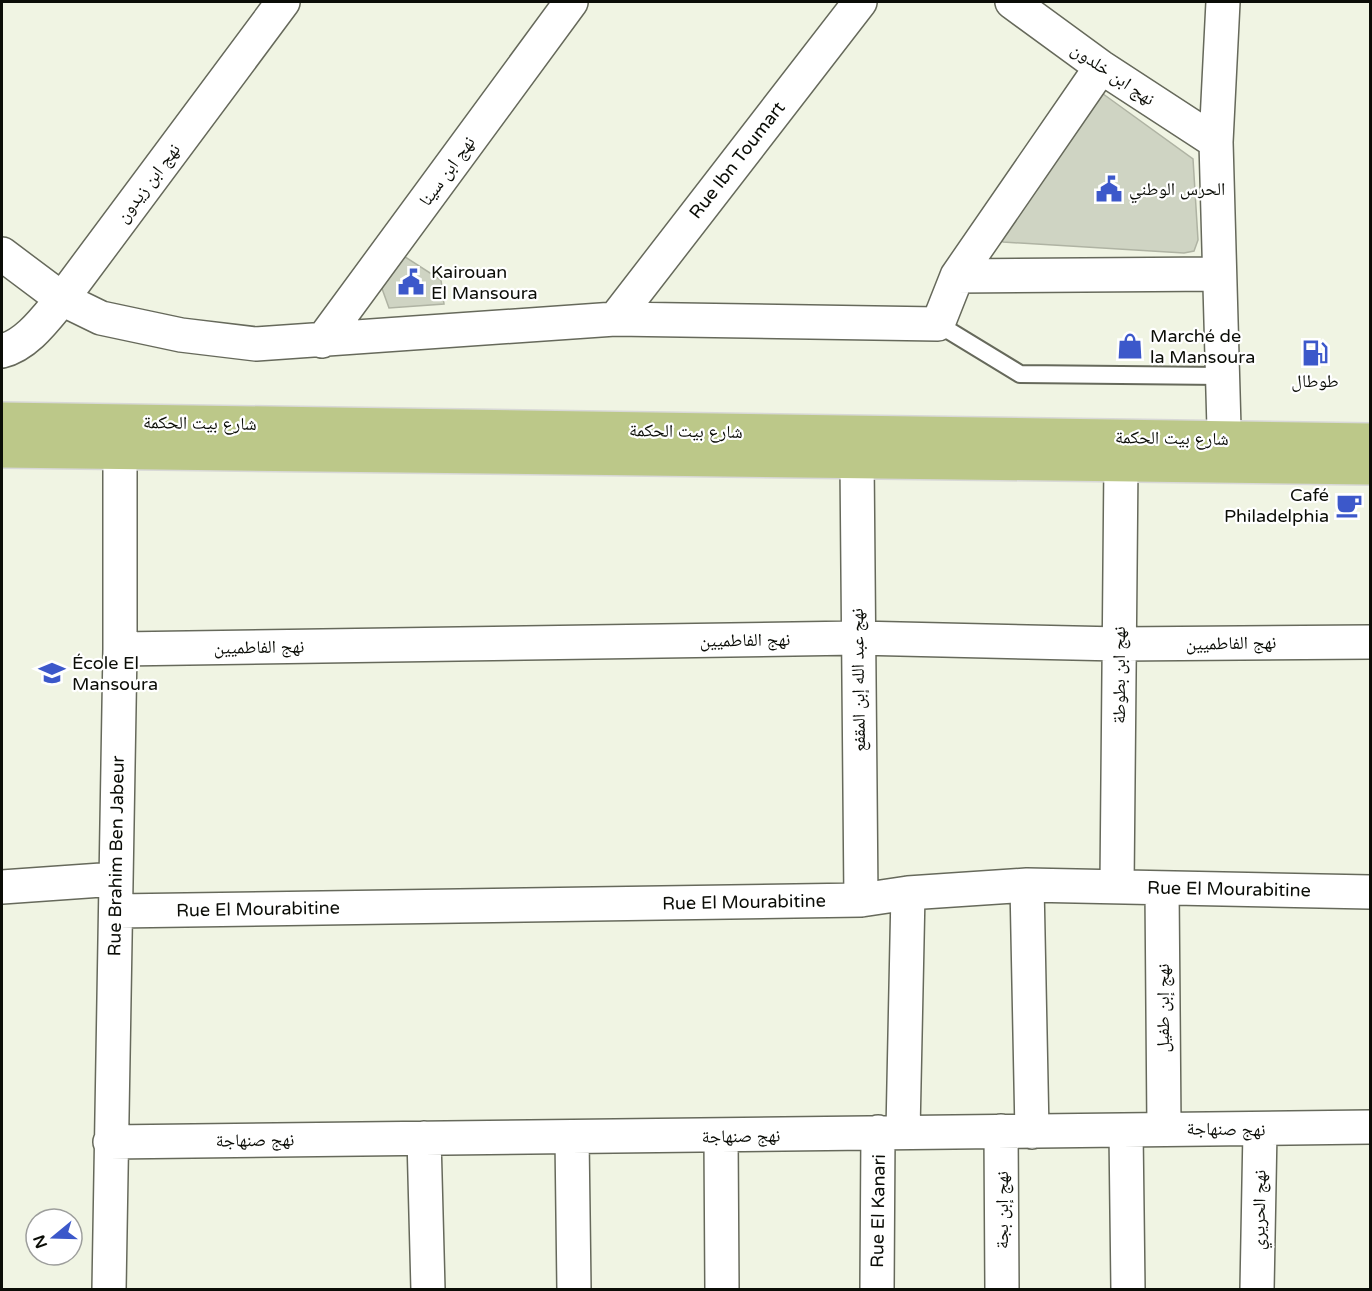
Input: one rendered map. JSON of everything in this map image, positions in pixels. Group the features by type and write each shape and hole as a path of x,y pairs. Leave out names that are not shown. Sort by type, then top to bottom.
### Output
{"main road":[{"name":"شارع بيت الحكمة","path":"2,419 119,436 856,460 1121,464 1225,451 1371,440"},
{"name":"شارع بيت الحكمة","path":"2,451 119,436 1225,451 1371,468"}],"street":[{"name":"نهج ابن زيدون","path":"2,351 23,340 43,322 62,299 283,2"},
{"name":"نهج ابن سينا","path":"322,341 571,2"},
{"name":"Rue Ibn Toumart","path":"615,319 860,2"},
{"name":"نهج ابن خلدون","path":"1012,2 1101,67 1216,142"},
{"path":"1223,2 1216,142 1225,451"},
{"path":"2,254 62,299 101,318 182,335 256,344 615,319 938,324 957,276 1101,67"},
{"path":"957,276 1219,274"},
{"name":"Rue Brahim Ben Jabeur","path":"109,1290 120,648 119,436"},
{"name":"نهج عبد الله إبن المقفع","path":"856,460 861,900"},
{"name":"نهج ابن بطوطة","path":"1117,886 1121,464"},
{"name":"نهج الفاطميين","path":"120,648 857,638 1119,644 1371,642"},
{"path":"2,886 116,879"},
{"name":"Rue El Mourabitine","path":"116,911 861,900 908,893 1027,885 1371,892"},
{"name":"نهج إبن بجة","path":"1002,1290 1016,1131 1027,885"},
{"name":"نهج إبن طفيل","path":"1162,888 1164,1128"},
{"name":"Rue El Kanari","path":"877,1290 908,893"},
{"name":"نهج صنهاجة","path":"110,1142 721,1137 891,1131 1126,1131 1164,1128 1260,1130 1371,1127"},
{"name":"نهج الحريري","path":"1257,1290 1260,1130"},
{"path":"1126,1131 1128,1290"},
{"path":"572,1137 574,1290"},
{"path":"721,1137 722,1290"},
{"path":"424,1138 428,1290"}],"lane":[{"path":"938,324 1020,374 1222,376"}],"building":[{"name":"الحرس الوطني","path":"1099,91 1193,159 1198,240 1194,251 1184,253 1003,242 997,232"},
{"name":"Kairouan El Mansoura","path":"399,253 441,280 444,304 389,308 380,283"}],"place":[{"name":"الحرس الوطني","path":"1109,189"},
{"name":"Kairouan El Mansoura","path":"411,282"},
{"name":"Marché de la Mansoura","path":"1130,346"},
{"name":"طوطال","path":"1315,353"},
{"name":"Café Philadelphia","path":"1349,505"},
{"name":"École El Mansoura","path":"52,673"}]}
